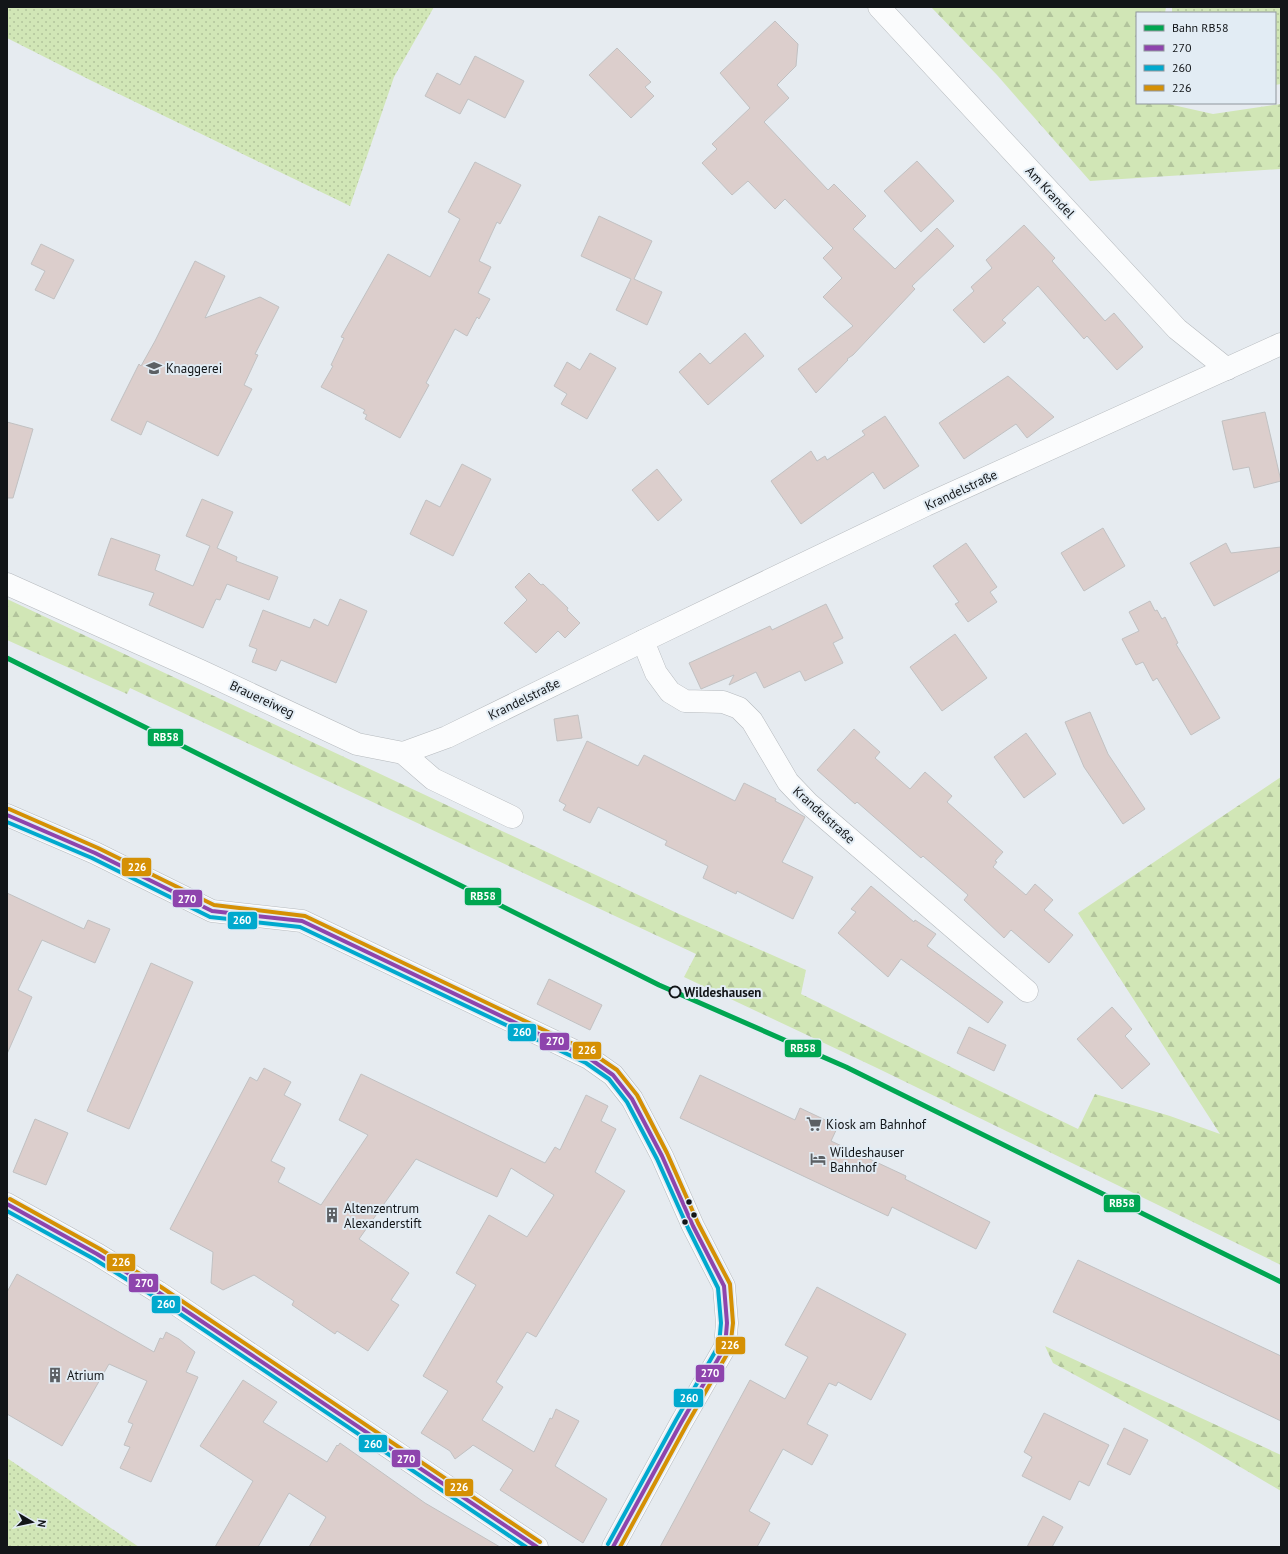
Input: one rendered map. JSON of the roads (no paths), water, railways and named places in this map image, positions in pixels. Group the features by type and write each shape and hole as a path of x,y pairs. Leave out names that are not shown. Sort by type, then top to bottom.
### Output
{"street":[{"name":"Am Krandel","path":"879,7 1177,330 1227,369"},
{"name":"Krandelstraße","path":"403,753 447,737 952,493 1281,344"},
{"name":"Brauereiweg","path":"7,584 193,667 357,744 403,753 433,779 512,817"},
{"name":"Krandelstraße","path":"643,641 656,673 670,692 685,701 722,702 739,708 752,721 788,782 808,803 1027,991"},
{"path":"7,815 95,853 212,911 302,921 589,1058 614,1075 632,1099 662,1156 693,1226 724,1286 728,1323 725,1346 613,1547"},
{"path":"7,1204 97,1254 158,1292 537,1547"}],"rail line":[{"name":"RB58","path":"7,658 659,985 846,1067 1281,1282"}],"place":[{"name":"Knaggerei","path":"154,368"},
{"name":"Wildeshausen","path":"675,992"},
{"name":"Kiosk am Bahnhof","path":"814,1124"},
{"name":"Wildeshauser Bahnhof","path":"818,1159"},
{"name":"Altenzentrum Alexanderstift","path":"332,1215"},
{"name":"Atrium","path":"55,1375"}]}
